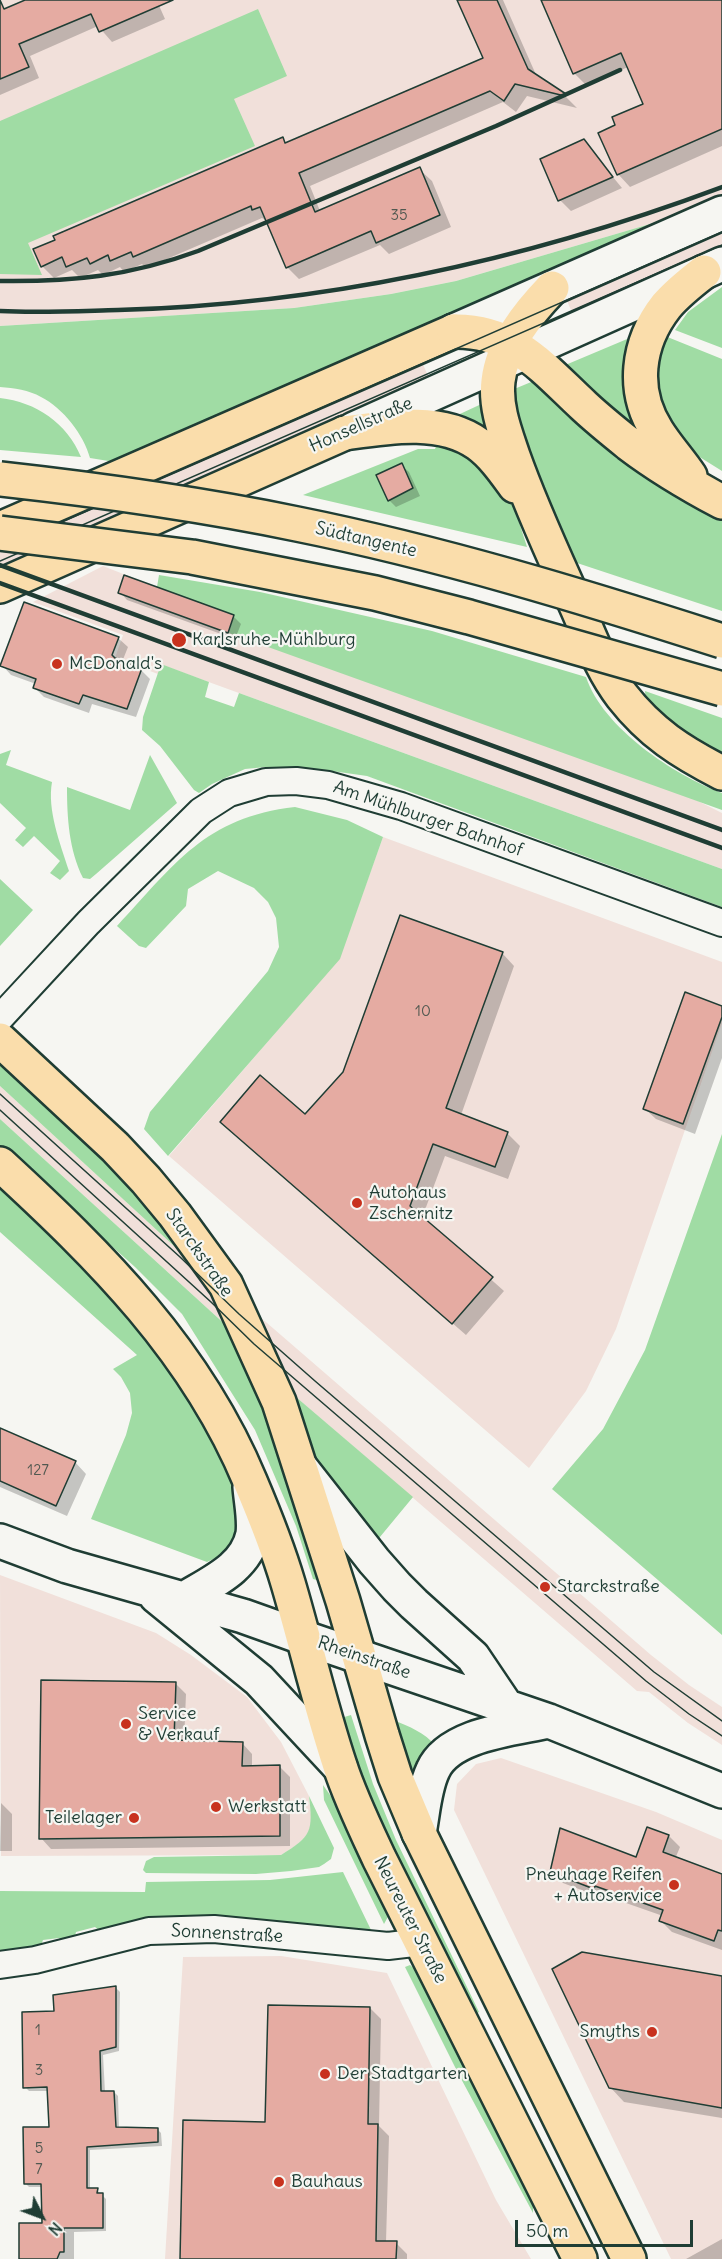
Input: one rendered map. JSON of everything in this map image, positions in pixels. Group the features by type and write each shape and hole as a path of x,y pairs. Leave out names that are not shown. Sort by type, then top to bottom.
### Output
{"main road":[{"path":"0,531 722,213"},
{"path":"711,496 658,432 650,417 640,380 640,362 653,326 667,305 713,268"},
{"name":"Honsellstraße","path":"0,586 345,433 513,352 713,268"},
{"path":"552,288 525,318 513,352 498,381 498,402 506,435 531,507 603,665 621,695 645,723 666,741 690,757 722,772"},
{"path":"454,331 479,333 513,352 629,444 711,496"},
{"path":"345,433 380,428 432,427 462,435 491,455 531,507"},
{"name":"Südtangente","path":"0,480 179,503 307,526 489,570 585,597 722,642"},
{"path":"0,531 192,557 375,593 470,617 722,689"},
{"name":"Starckstraße","path":"0,1041 116,1147 175,1215 226,1285 279,1402 359,1656"},
{"path":"0,1164 101,1261 159,1328 183,1360 224,1428 250,1480 253,1532 249,1547 240,1563 234,1568 184,1599"},
{"path":"300,1467 359,1543 397,1587 473,1657 506,1706"},
{"name":"Neureuter Straße","path":"250,1480 282,1564 340,1767 378,1858 580,2259"},
{"name":"Rheinstraße","path":"0,1541 67,1566 243,1616 506,1706 722,1791"},
{"path":"151,1590 176,1614 259,1680 340,1767"},
{"path":"359,1656 395,1776 419,1833 629,2259"},
{"path":"419,1833 430,1779 438,1760 449,1749 467,1740 549,1721"}],"street":[{"name":"Am Mühlburger Bahnhof","path":"0,1018 88,923 201,811 229,793 266,782 296,781 328,784 401,807 722,923"},
{"name":"Sonnenstraße","path":"0,1965 35,1960 149,1931 214,1929 388,1946 422,1942"}],"shaded area":[{"path":"0,0 722,0 722,196 650,224 456,281 391,294 294,308 0,326"},
{"path":"722,225 722,250 574,317 564,294"},
{"path":"420,357 430,381 0,568 0,543"},
{"path":"103,566 694,799 722,813 722,869 162,665 158,674 115,658 123,635 33,602"},
{"path":"383,837 722,962 722,1023 616,1329 586,1391 529,1468 169,1156 339,959"},
{"path":"0,1086 186,1257 210,1291 229,1328 0,1119"},
{"path":"252,1310 651,1655 722,1707 722,1745 688,1723 649,1692 637,1691 289,1391"},
{"path":"0,1575 156,1633 191,1655 247,1697 281,1742 309,1796 312,1823 307,1835 297,1845 281,1855 1,1856"},
{"path":"501,1758 656,1812 722,1840 722,2259 671,2259 454,1810 457,1784 476,1764"},
{"path":"281,1956 387,1973 496,2200 531,2259 165,2259 183,1957"}],"green space":[{"path":"258,9 287,76 234,99 255,146 28,243 42,275 0,274 0,121"},
{"path":"722,196 722,199 121,463 90,458 78,431 65,415 49,402 26,391 0,387 0,326 294,308 391,294 456,281 650,224"},
{"path":"722,287 722,348 675,330 688,312"},
{"path":"639,334 643,430 633,429 563,366"},
{"path":"660,334 722,359 722,471 690,451 655,404 656,345"},
{"path":"536,380 664,488 722,520 722,611 568,560 507,392"},
{"path":"0,398 26,404 49,416 68,434 81,457 0,450"},
{"path":"490,400 497,434 447,420"},
{"path":"440,437 458,441 512,500 527,547 303,495 418,449 435,449"},
{"path":"159,575 260,592 432,631 586,677 595,696 608,714 642,747 662,762 722,793 722,810 229,633 234,615 157,587"},
{"path":"161,664 209,682 205,697 234,707 239,693 722,869 722,907 367,776 325,770 266,767 245,769 212,784 199,793 194,790 160,746 142,730 143,717"},
{"path":"645,691 722,718 722,756 699,745 646,705"},
{"path":"11,750 6,765 52,782 53,815 69,871 60,880 50,873 60,861 34,836 23,847 15,840 26,828 0,803 0,754"},
{"path":"150,755 177,803 90,879 83,878 70,834 67,787 130,810"},
{"path":"295,807 347,820 383,837 340,959 168,1156 144,1129 150,1112 268,971 279,947 276,918 268,902 254,888 218,871 188,889 186,906 146,948 139,946 117,926 175,864 214,833 237,821 264,812"},
{"path":"0,879 33,910 0,946"},
{"path":"0,1062 85,1137 164,1224 186,1257 0,1086"},
{"path":"0,1119 229,1328 252,1374 324,1582 313,1579 296,1526 255,1430 182,1314 135,1267 0,1146"},
{"path":"722,1134 722,1635 552,1489 603,1429 645,1350"},
{"path":"0,1182 33,1212 159,1349 205,1420 234,1480 245,1520 233,1550 207,1562 91,1519 126,1435 132,1413 130,1393 121,1377 113,1369 137,1355 0,1232"},
{"path":"289,1391 413,1497 375,1543 321,1474"},
{"path":"351,1715 373,1784 396,1840 479,2012 472,2016 401,1869 369,1795 341,1718"},
{"path":"393,1720 422,1733 436,1746 414,1783"},
{"path":"323,1785 335,1802 388,1903 390,1913 384,1924 324,1800"},
{"path":"309,1796 334,1848 331,1859 319,1867 256,1874 146,1873 143,1870 146,1861 154,1857 281,1855 299,1843 308,1832 311,1817"},
{"path":"343,1872 372,1932 101,1932 95,1927 76,1932 74,1940 65,1944 59,1938 43,1940 39,1950 0,1955 0,1891 145,1892 146,1882 270,1880"},
{"path":"410,1965 418,1972 533,2199 533,2213 458,2073 405,1967"}],"building":[{"path":"0,0 4,9 25,0 173,0 99,32 91,14 19,44 29,67 0,79"},
{"path":"457,0 497,0 528,69 566,94 565,96 515,84 504,101 490,91 299,173 315,212 420,167 440,215 376,243 371,231 286,268 260,207 252,210 251,206 133,257 131,252 110,261 108,255 90,264 87,258 66,267 62,257 41,267 33,249 55,240 53,236 283,137 285,143 483,58"},
{"path":"541,0 722,0 722,129 617,175 598,133 615,125 612,117 643,104 621,53 573,74"},
{"path":"584,139 613,177 558,201 540,159"},
{"path":"402,463 413,488 388,501 376,475"},
{"path":"124,575 234,615 228,633 118,593"},
{"path":"24,602 119,637 112,655 142,668 127,709 83,695 79,704 33,688 36,679 0,666"},
{"path":"400,915 503,952 446,1108 508,1132 495,1167 433,1144 410,1206 493,1277 452,1324 220,1122 260,1075 305,1114 343,1072"},
{"path":"685,992 722,1006 722,1017 683,1124 643,1109"},
{"path":"0,1428 76,1461 56,1506 0,1481"},
{"path":"41,1680 176,1682 174,1740 243,1742 242,1766 280,1765 280,1836 39,1839"},
{"name":"Pneuhage Reifen + Autoservice","path":"647,1827 669,1835 663,1852 722,1874 722,1931 718,1930 714,1941 659,1921 663,1910 595,1886 594,1889 550,1872 560,1828 636,1857"},
{"name":"Smyths","path":"582,1952 722,1976 722,2108 609,2088 552,1969"},
{"path":"116,1986 116,2047 100,2051 101,2091 114,2091 116,2127 158,2128 158,2142 87,2147 87,2188 98,2188 97,2193 103,2193 103,2228 64,2228 64,2252 60,2252 57,2259 19,2259 19,2223 42,2223 41,2184 24,2184 23,2127 49,2127 47,2087 23,2088 22,2012 54,2011 53,1995"},
{"name":"Bauhaus","path":"268,2005 370,2007 368,2124 378,2124 376,2241 397,2241 396,2259 180,2259 183,2120 265,2122"}],"tram line":[{"path":"0,549 722,232"},
{"path":"0,561 722,245"},
{"path":"0,1094 315,1381 654,1672 722,1721"},
{"path":"0,1110 254,1344 646,1681 722,1736"}],"railway":[{"path":"0,281 76,279 124,272 173,260 496,126 620,70"},
{"path":"0,311 118,310 196,306 273,299 350,288 425,274 575,236 722,187"},
{"path":"0,565 722,830"},
{"path":"0,583 722,848"}],"place":[{"name":"Karlsruhe-Mühlburg","path":"179,640"},
{"name":"McDonald's","path":"57,664"},
{"name":"Autohaus Zschernitz","path":"357,1203"},
{"name":"Starckstraße","path":"545,1587"},
{"name":"Service & Verkauf","path":"126,1724"},
{"name":"Werkstatt","path":"216,1807"},
{"name":"Teilelager","path":"134,1818"},
{"name":"Pneuhage Reifen + Autoservice","path":"674,1885"},
{"name":"Smyths","path":"652,2032"},
{"name":"Der Stadtgarten","path":"325,2074"},
{"name":"Bauhaus","path":"279,2182"}]}
